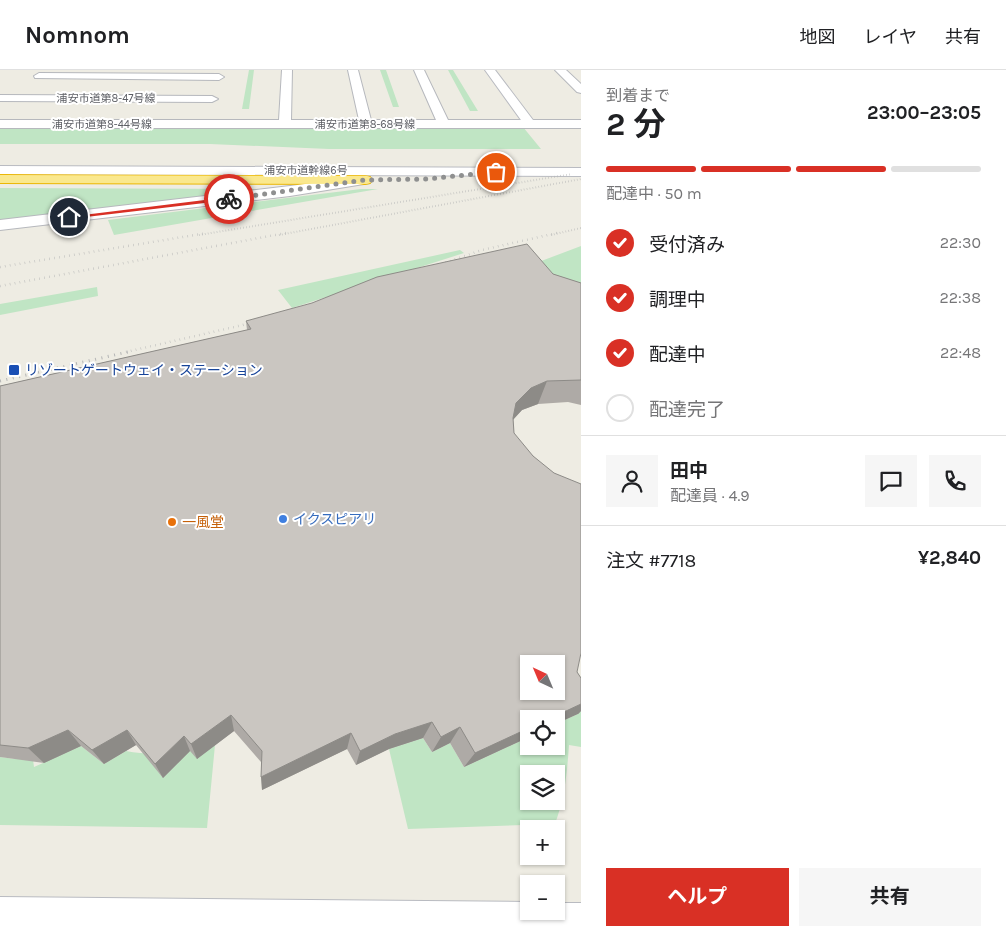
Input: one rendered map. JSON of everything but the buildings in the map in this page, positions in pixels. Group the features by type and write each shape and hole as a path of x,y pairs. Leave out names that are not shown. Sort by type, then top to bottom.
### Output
{"highway":[{"path":"0,180 365,180"}],"street":[{"path":"57,70 36,77 220,73 208,111"},
{"path":"285,124 287,70"},
{"path":"353,70 366,124"},
{"path":"419,70 444,124"},
{"path":"490,70 530,124"},
{"path":"560,70 581,90"},
{"name":"浦安市道第8-47号線","path":"0,98 208,111"},
{"name":"浦安市道第8-68号線","path":"208,111 285,124 581,124"},
{"name":"浦安市道第8-44号線","path":"0,124 208,111"},
{"name":"浦安市道幹線6号","path":"0,159 581,160"},
{"name":"浦安市道幹線6号","path":"0,170 581,172"},
{"path":"0,225 290,191 365,180 426,179 496,172"},
{"path":"0,919 581,925"}],"green space":[{"path":"249,70 254,70 249,109 242,109"},
{"path":"380,70 386,70 399,107 393,107"},
{"path":"448,70 453,70 478,111 470,111"},
{"path":"523,127 541,149 329,149 210,144 0,144 0,128"},
{"path":"0,188 279,189 0,221"},
{"path":"361,189 378,189 114,235 108,220"},
{"path":"581,246 581,301 536,263"},
{"path":"460,250 464,253 292,308 278,290"},
{"path":"97,287 98,296 0,315 0,304"},
{"path":"565,673 581,677 581,747 569,745 565,782 565,765 520,765 520,810 559,810 556,820 520,820 520,825 408,829 389,749 423,738 432,752 450,743 464,767 520,741 520,755 565,755 565,720 578,714 565,688"},
{"path":"215,745 207,828 0,825 0,757 15,759 32,752 34,767 81,746 104,764 126,751 148,754 171,753"}],"railway":[{"path":"199,235 572,174"},
{"path":"279,235 581,179"},
{"path":"551,235 581,228"},
{"path":"0,267 207,233"},
{"path":"0,286 286,233"},
{"path":"436,266 482,250 557,233"},
{"path":"126,352 260,321"},
{"path":"0,381 132,351"}],"way so far":[{"path":"229,199 343,185 365,180 426,179 496,172"}],"place":[{"name":"リゾートゲートウェイ・ステーション","path":"14,370"},
{"name":"イクスピアリ","path":"283,519"},
{"name":"一風堂","path":"172,522"}],"route":[{"path":"69,217 229,199"}]}
